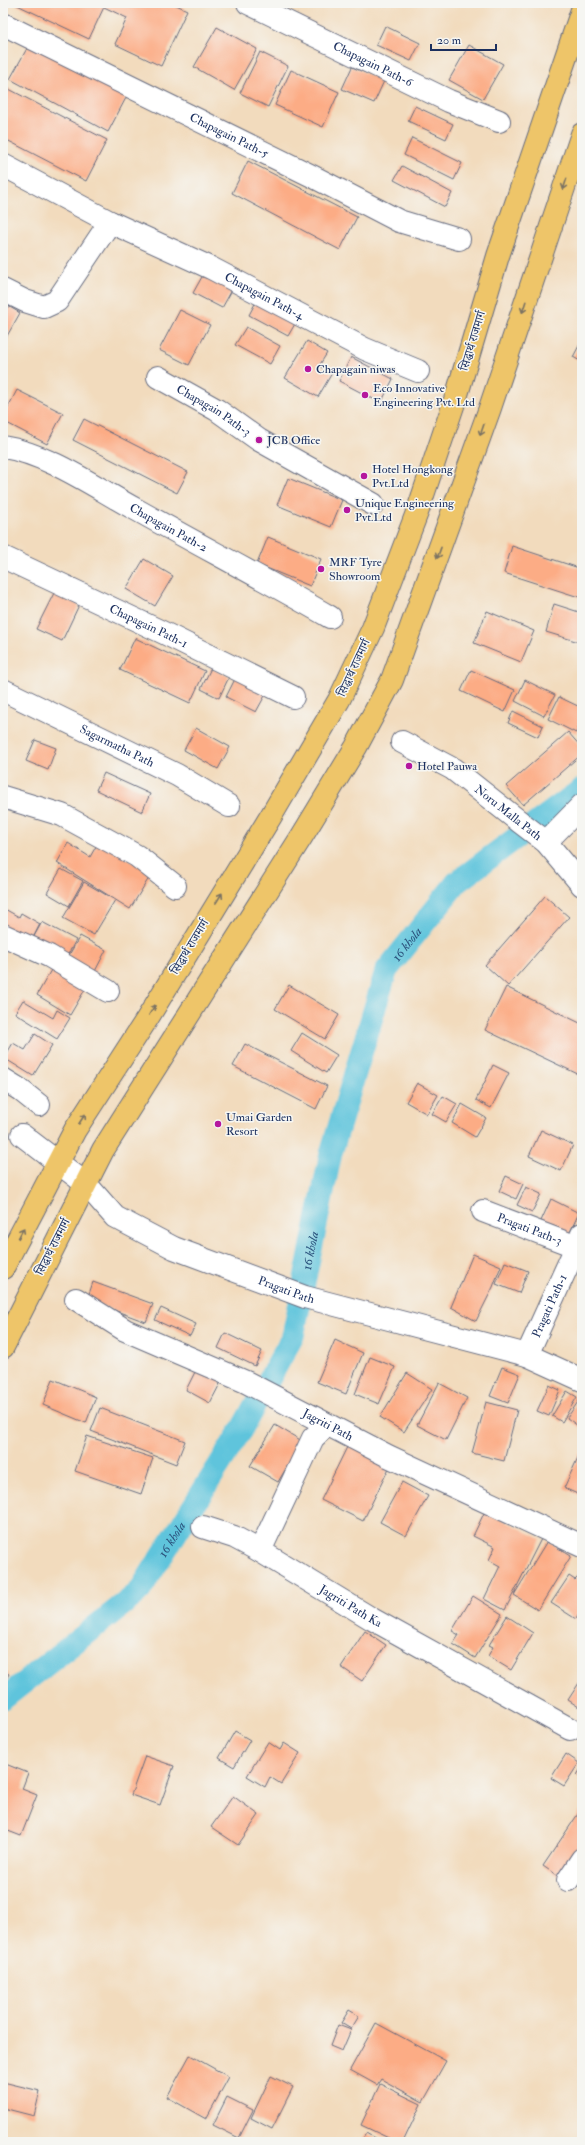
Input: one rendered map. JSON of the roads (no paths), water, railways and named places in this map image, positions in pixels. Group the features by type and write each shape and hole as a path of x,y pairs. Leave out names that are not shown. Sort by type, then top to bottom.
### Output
{"highway":[{"name":"सिद्धार्थ राजमार्ग","path":"3,1268 57,1161 271,816 339,700 373,628 418,510 448,421 498,256 582,10"},
{"name":"सिद्धार्थ राजमार्ग","path":"3,1347 104,1150 348,760 392,680 490,408 582,134"}],"street":[{"name":"Chapagain Path-6","path":"248,3 449,101 499,121"},
{"name":"Chapagain Path-5","path":"3,24 312,176 399,221 459,239"},
{"name":"Chapagain Path-4","path":"3,165 110,222 211,268 365,349 418,372"},
{"path":"3,290 25,301 44,307 57,302 110,222"},
{"name":"Chapagain Path-3","path":"158,377 217,410 259,440 374,504"},
{"name":"Chapagain Path-2","path":"3,447 21,450 56,466 250,570 330,617"},
{"name":"Chapagain Path-1","path":"3,557 164,633 293,697"},
{"name":"Sagarmatha Path","path":"3,690 177,775 229,806"},
{"name":"Noru Malla Path","path":"402,742 453,768 546,842 582,885"},
{"path":"3,797 62,815 137,856 175,886"},
{"path":"546,842 582,805"},
{"path":"3,935 49,956 108,991"},
{"path":"3,1079 19,1089 38,1105"},
{"name":"Pragati Path","path":"22,1135 86,1184 115,1217 174,1248 305,1297 527,1355 582,1380"},
{"name":"Pragati Path-3","path":"483,1211 579,1241"},
{"name":"Pragati Path-1","path":"527,1355 579,1241"},
{"name":"Jagriti Path","path":"76,1299 125,1330 246,1382 388,1456 582,1546"},
{"path":"260,1551 313,1438 327,1424"},
{"name":"Jagriti Path Ka","path":"204,1527 234,1537 260,1551 372,1619 570,1730"},
{"path":"568,1880 582,1859"}],"waterway":[{"name":"16 khola","path":"3,1699 139,1592 240,1432 293,1336 331,1153 386,971 457,882 582,789"}],"place":[{"name":"Chapagain niwas","path":"308,369"},
{"name":"Eco Innovative Engineering Pvt. Ltd","path":"365,395"},
{"name":"JCB Office","path":"259,440"},
{"name":"Hotel Hongkong Pvt.Ltd","path":"364,476"},
{"name":"Unique Engineering Pvt.Ltd","path":"347,510"},
{"name":"MRF Tyre Showroom","path":"321,569"},
{"name":"Hotel Pauwa","path":"409,766"},
{"name":"Umai Garden Resort","path":"218,1124"}]}
